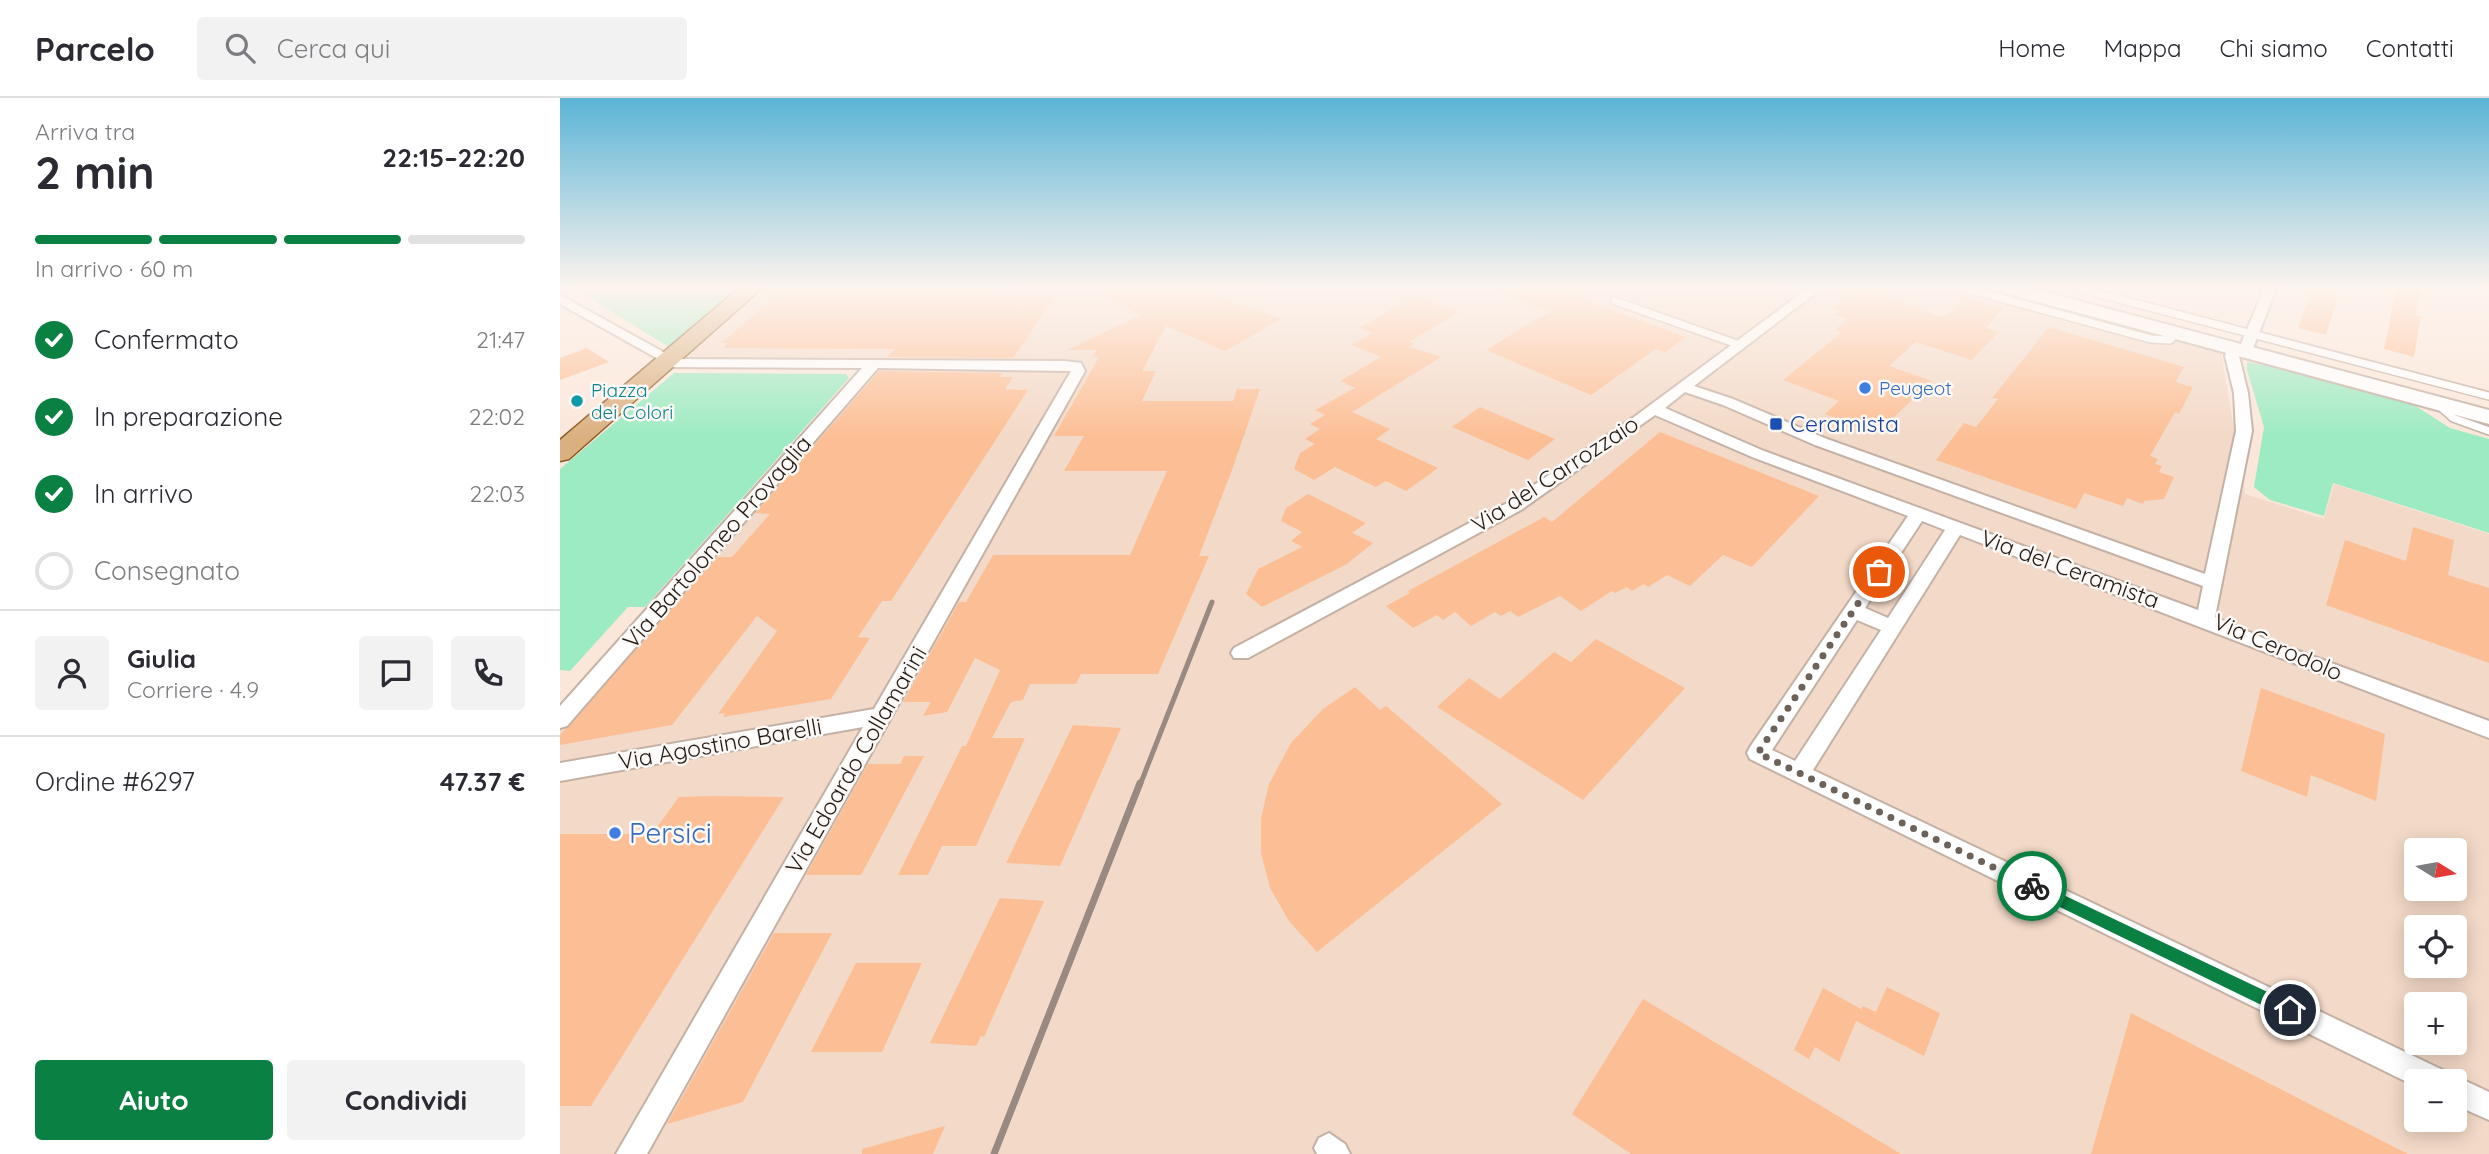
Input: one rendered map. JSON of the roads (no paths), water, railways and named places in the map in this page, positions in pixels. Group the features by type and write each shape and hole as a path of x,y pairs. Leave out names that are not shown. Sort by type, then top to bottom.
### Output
{"main road":[{"path":"560,453 694,338"},
{"path":"2212,338 2244,344 2489,416"}],"street":[{"path":"628,338 667,361 874,364"},
{"name":"Via del Carrozzaio","path":"1241,653 1515,506 1654,410 1749,338"},
{"path":"2244,344 2247,338"},
{"name":"Via Cerodolo","path":"2244,344 2232,356 2241,393 2244,431 2204,620 2256,643 2489,730"},
{"name":"Via Edoardo Collamarini","path":"631,1154 1079,371 1076,366 874,364"},
{"name":"Via Bartolomeo Provaglia","path":"560,720 874,364"},
{"name":"Via del Ceramista","path":"1684,387 1728,402 1771,441 1927,516 2204,620"},
{"name":"Via del Ceramista","path":"1654,410 1954,490 2212,583"},
{"path":"1954,490 1927,516 1853,611 1758,753 2410,1069"},
{"path":"1799,774 1956,527"},
{"path":"1853,611 1892,627"},
{"name":"Via Agostino Barelli","path":"560,772 881,716"},
{"path":"2467,1096 2488,1106"}],"lane":[{"path":"1721,338 1740,345"},
{"path":"2148,338 2172,338"},
{"path":"2227,338 2489,396"},
{"path":"2436,402 2447,415 2489,431"}],"railway":[{"path":"1140,785 1212,602"},
{"path":"994,1154 1140,783"}],"place":[{"name":"Peugeot","path":"1865,388"},
{"name":"Piazza dei Colori","path":"577,401"},
{"name":"Ceramista","path":"1776,424"},
{"name":"Persici","path":"615,833"}]}
